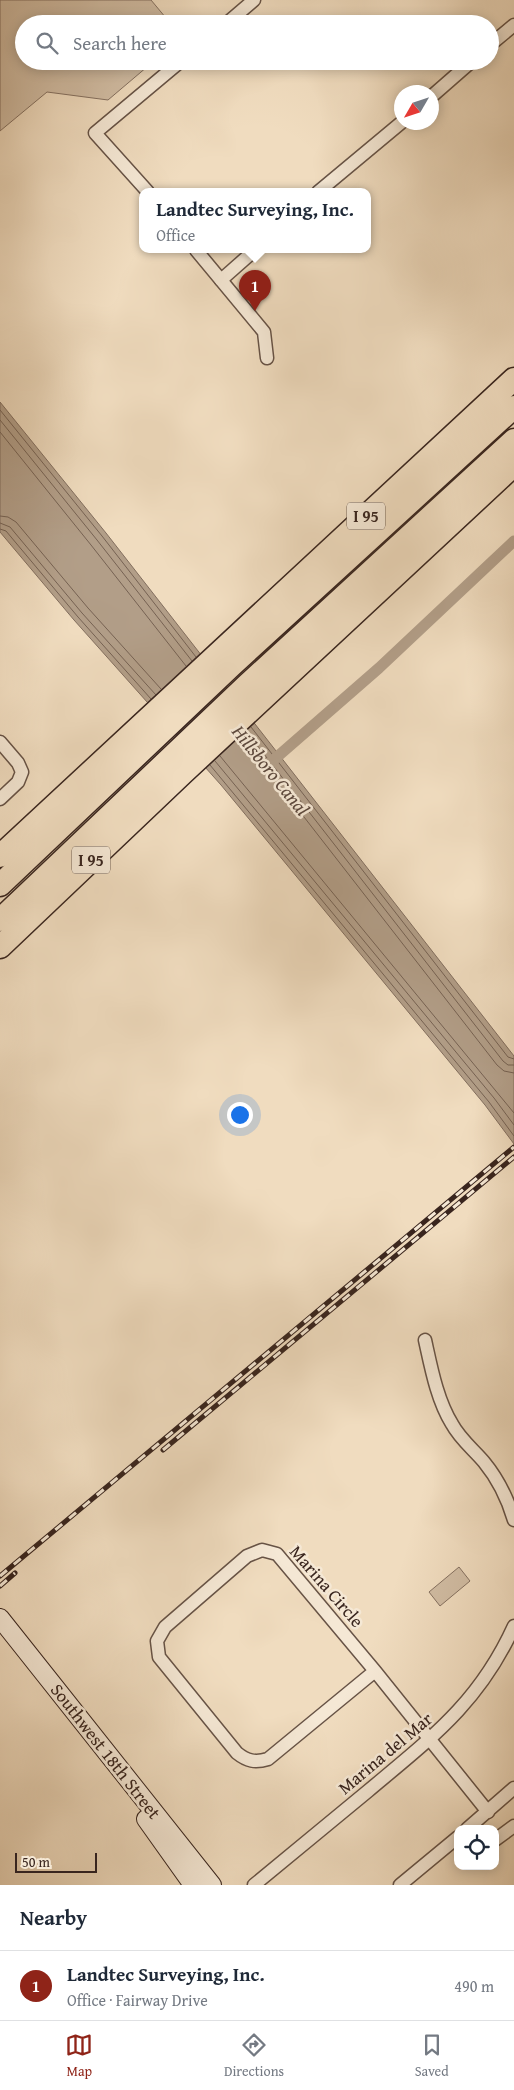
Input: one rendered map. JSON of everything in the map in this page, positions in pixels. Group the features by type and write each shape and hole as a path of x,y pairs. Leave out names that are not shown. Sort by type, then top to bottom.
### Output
{"highway":[{"name":"I 95","path":"0,856 147,732 514,380"},
{"path":"225,659 514,407"},
{"path":"254,693 514,440"},
{"name":"I 95","path":"0,947 176,766 254,693 514,464"},
{"path":"0,885 147,732"},
{"path":"0,920 176,766"}],"main road":[{"name":"Southwest 18th Street","path":"0,1618 212,1885"},
{"name":"Southwest 18th Street","path":"0,1631 121,1784 193,1885"}],"street":[{"path":"236,15 254,0"},
{"path":"499,37 514,24"},
{"path":"144,188 94,132 170,70"},
{"path":"439,90 462,70"},
{"path":"323,188 394,129"},
{"path":"198,253 264,332 266,358"},
{"path":"221,280 252,253"},
{"path":"0,742 18,763 22,772 18,782 0,799"},
{"path":"425,1340 447,1416 456,1432 485,1463 510,1507 514,1520"},
{"name":"Marina Circle","path":"375,1671 268,1759 252,1761 243,1758 237,1753 159,1657 157,1641 165,1627 247,1556 254,1552 270,1551 283,1559 375,1671 488,1812"},
{"name":"Marina del Mar","path":"254,1885 446,1725 480,1686 497,1660 514,1626"},
{"path":"473,1825 514,1789"},
{"path":"499,1837 514,1826"},
{"path":"400,1885 454,1840"}],"shaded area":[{"path":"0,0 151,0 164,15 15,15 15,70 143,70 108,100 47,92 0,131"},
{"path":"459,1567 470,1581 440,1606 429,1592"}],"water":[{"name":"Hillsboro Canal","path":"0,402 106,533 514,1056 514,1144 485,1105 221,785 74,620 0,532"}],"waterway":[{"path":"269,764 379,668 514,541"}],"railway":[{"path":"0,1576 514,1147"},
{"path":"163,1450 514,1157"},
{"path":"0,1586 15,1573"}],"place":[{"name":"Landtec Surveying, Inc.","path":"255,311"}]}
